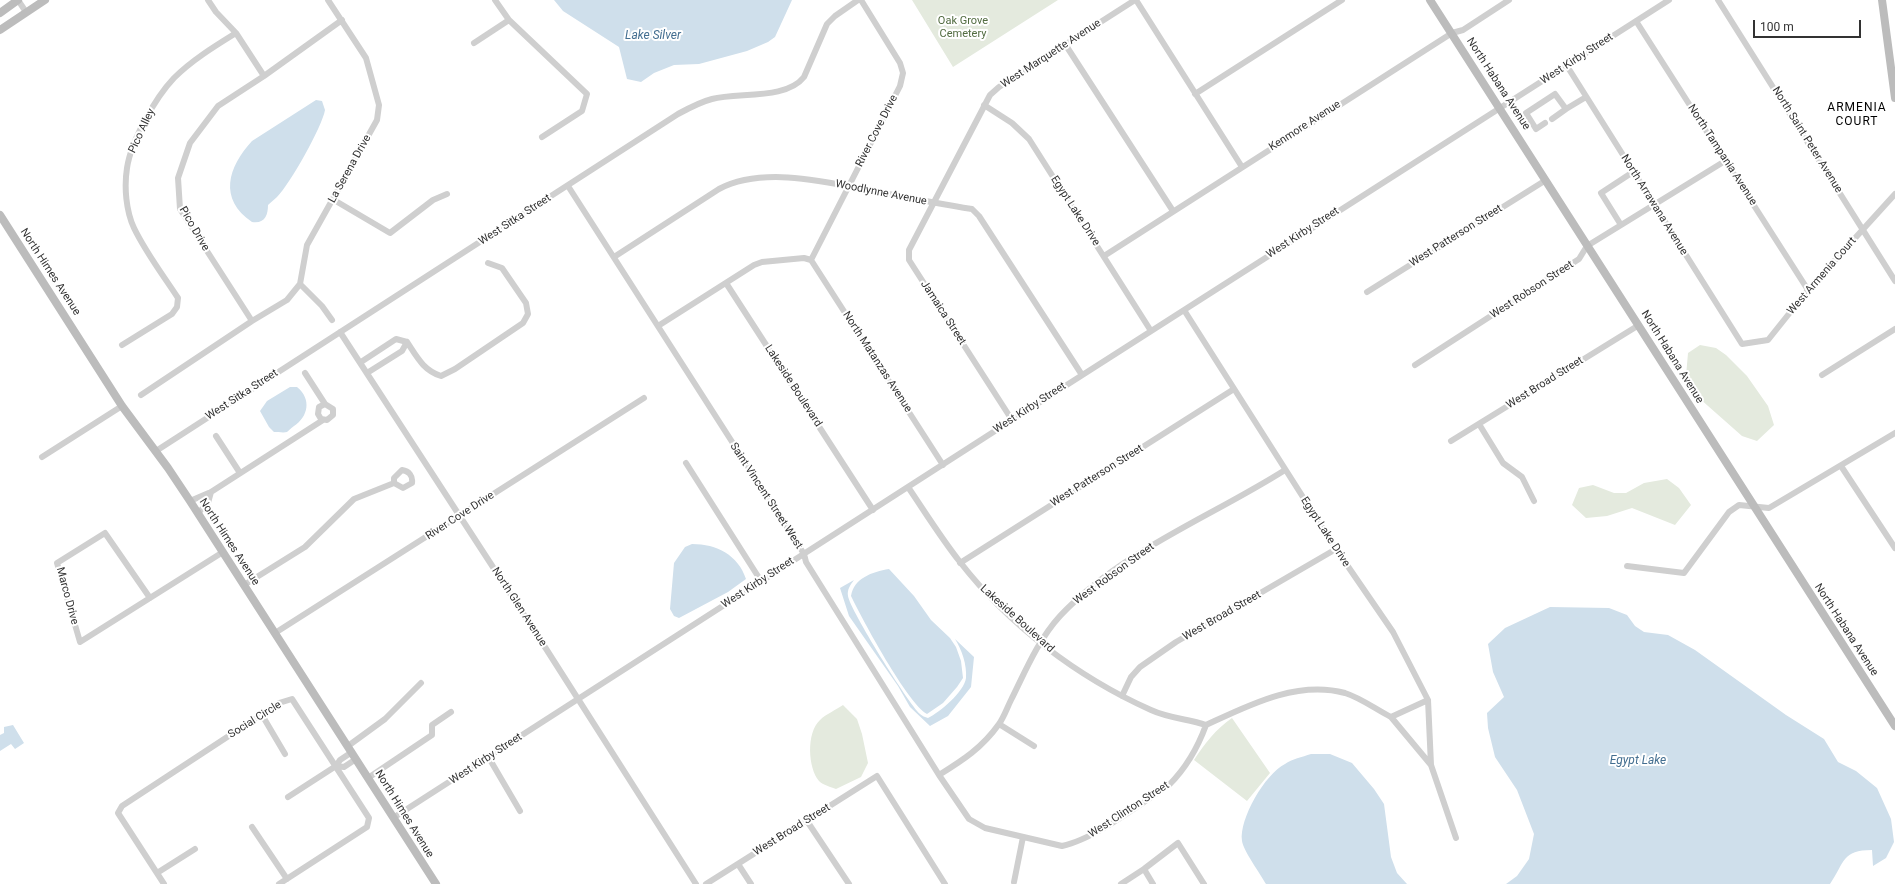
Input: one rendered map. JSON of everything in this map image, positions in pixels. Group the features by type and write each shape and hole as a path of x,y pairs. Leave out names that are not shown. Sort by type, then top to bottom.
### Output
{"street":[{"path":"0,13 18,0 26,12"},
{"path":"0,30 45,0"},
{"path":"208,0 216,12 236,32 264,76"},
{"name":"La Serena Drive","path":"252,321 287,300 300,284 308,245 377,120 379,104 366,58 328,0"},
{"path":"495,0 509,20 587,94 582,112 542,137"},
{"name":"West Sitka Street","path":"156,451 678,114 695,105 725,97 777,92 799,84 804,77 827,24 835,16 860,0"},
{"name":"River Cove Drive","path":"811,260 900,86 903,72 900,64 860,0"},
{"path":"1135,0 1242,167"},
{"name":"West Marquette Avenue","path":"933,203 990,95 999,87 1135,0"},
{"path":"1195,94 1342,0"},
{"name":"North Habana Avenue","path":"1430,0 1452,32 1587,246 1895,726"},
{"name":"Kenmore Avenue","path":"1104,256 1452,32 1463,30 1509,0"},
{"name":"West Kirby Street","path":"393,818 489,758 577,699 1669,0"},
{"name":"North Saint Peter Avenue","path":"1718,0 1895,280"},
{"path":"1882,0 1895,98"},
{"name":"Pico Drive","path":"252,321 180,209 178,178 190,143 218,106 264,76 342,20"},
{"path":"474,43 509,20"},
{"name":"North Tampania Avenue","path":"1636,21 1808,290"},
{"name":"Pico Alley","path":"122,345 172,314 177,308 178,298 134,228 127,206 126,169 133,145 156,102 174,78 199,57 236,32"},
{"path":"1065,44 1173,211"},
{"name":"North Arrawana Avenue","path":"1567,66 1653,205 1742,344"},
{"path":"1545,123 1536,129 1526,113 1555,94 1566,109"},
{"path":"1552,119 1586,97"},
{"name":"Egypt Lake Drive","path":"984,105 1012,123 1029,139 1151,331"},
{"name":"West Robson Street","path":"1415,365 1579,259 1587,246 1725,160"},
{"path":"1621,225 1601,193 1633,172"},
{"name":"Woodlynne Avenue","path":"614,257 729,184 780,177 798,177 972,209 979,216 1082,375"},
{"name":"West Patterson Street","path":"1367,292 1546,180"},
{"name":"Saint Vincent Street West","path":"568,186 804,554 806,562 939,775 969,819 985,828 1023,837"},
{"path":"334,200 390,234 433,200 447,194"},
{"name":"West Armenia Court","path":"1742,344 1768,340 1808,290 1895,194"},
{"name":"Jamaica Street","path":"933,203 909,250 909,260 1012,420"},
{"name":"North Himes Avenue","path":"0,215 122,406 156,451 198,513 436,884"},
{"path":"658,326 762,262 804,258 811,260"},
{"name":"North Matanzas Avenue","path":"811,260 943,465"},
{"path":"361,362 396,339 407,342 423,366 430,373 441,376 455,369 524,323 528,314 526,303 502,268 488,263"},
{"name":"Lakeside Boulevard","path":"726,283 873,510"},
{"path":"300,284 322,306 332,320"},
{"name":"Egypt Lake Drive","path":"1184,310 1336,549 1393,632 1428,700 1432,766 1456,838"},
{"path":"141,395 252,321"},
{"name":"West Broad Street","path":"1451,441 1639,325"},
{"path":"1822,375 1895,329"},
{"name":"North Glen Avenue","path":"340,332 361,362 696,884"},
{"path":"367,373 402,351 407,342"},
{"path":"190,501 211,492 323,420 332,418 334,412 331,406 326,404 305,373"},
{"name":"West Patterson Street","path":"960,562 1234,389"},
{"name":"River Cove Drive","path":"275,633 644,398"},
{"path":"323,420 319,417 318,410 322,405 326,404"},
{"path":"42,457 122,406"},
{"path":"1479,424 1503,463 1522,477 1534,500"},
{"path":"1627,566 1684,573 1729,512 1739,505 1768,508 1841,466 1895,432"},
{"path":"216,436 240,473"},
{"path":"686,464 761,581"},
{"path":"1841,466 1895,548"},
{"name":"West Robson Street","path":"939,775 972,755 999,724 1040,643 1058,618 1075,601 1110,574 1154,545 1255,489 1285,470"},
{"path":"244,585 305,547 354,499 394,483"},
{"name":"Lakeside Boulevard","path":"908,487 960,562 986,592 1040,643 1083,673 1122,696 1152,711 1206,725"},
{"path":"198,513 208,502 211,492"},
{"name":"Marco Drive","path":"106,533 150,598 80,642 57,563 106,533"},
{"name":"West Broad Street","path":"1122,696 1131,677 1140,667 1176,642 1336,549"},
{"path":"150,598 223,552"},
{"path":"288,797 336,766 350,749 385,719 421,683"},
{"path":"1206,725 1260,701 1309,689 1347,694 1392,717 1428,700"},
{"name":"Social Circle","path":"164,884 118,813 122,806 279,703 292,699 369,818 366,827 278,884"},
{"path":"368,778 432,735 432,725 451,712"},
{"path":"262,715 285,754"},
{"name":"Egypt Lake Drive","path":"1392,717 1432,766"},
{"path":"999,724 1034,746"},
{"name":"West Clinton Street","path":"1023,837 1062,846 1075,843 1089,836 1169,785 1178,776 1200,741 1206,725"},
{"path":"489,758 520,811"},
{"path":"336,766 344,767 356,759"},
{"name":"West Broad Street","path":"706,884 877,776 945,884"},
{"path":"807,821 849,884"},
{"path":"252,828 287,879"},
{"path":"1014,882 1023,837"},
{"path":"1121,884 1144,869 1178,843 1204,884"},
{"path":"157,873 195,849"},
{"path":"738,864 751,884"},
{"path":"1144,869 1153,884"}],"green space":[{"name":"Oak Grove Cemetery","path":"912,0 1058,0 953,67"},
{"path":"1700,345 1716,348 1726,355 1747,376 1768,406 1774,425 1757,441 1742,436 1699,398 1686,376 1688,353"},
{"path":"1667,479 1679,488 1691,505 1675,525 1632,508 1607,516 1586,518 1572,505 1579,488 1593,485 1614,493 1626,493 1644,483"},
{"path":"843,705 857,719 862,734 868,763 861,777 836,789 819,781 815,775 810,750 812,733 815,726 825,716"},
{"path":"1232,718 1270,773 1247,801 1194,760 1220,727"}],"water":[{"name":"Lake Silver","path":"554,0 792,0 775,37 768,42 747,51 699,64 674,65 654,73 641,82 627,79 619,47 563,11"},
{"path":"316,100 322,101 325,110 312,142 290,180 277,197 268,205 265,218 260,222 252,222 241,213 234,203 231,193 230,183 232,172 237,161 252,141"},
{"path":"290,387 297,387 305,397 305,413 299,422 287,432 274,432 269,427 260,411 267,401"},
{"path":"692,544 710,546 725,552 738,563 746,579 728,592 679,618 674,616 670,609 674,563 685,547"},
{"path":"889,569 914,596 931,620 950,638 956,647 961,661 963,678 943,703 927,714 909,695 886,660 851,596 860,580 870,574"},
{"path":"854,580 848,592 851,605 868,637 892,676 920,714 928,718 939,711 951,701 964,683 966,678 965,663 955,639 974,657 971,687 948,716 930,726 910,707 898,686 849,616 840,588"},
{"name":"Egypt Lake","path":"1550,607 1609,608 1627,615 1635,626 1644,632 1668,635 1695,650 1786,715 1824,739 1838,762 1856,771 1877,788 1891,819 1894,842 1886,858 1873,866 1872,850 1855,852 1845,859 1830,884 1506,884 1517,876 1529,859 1534,834 1517,790 1495,757 1488,728 1487,713 1504,697 1493,672 1488,644 1505,628"},
{"path":"13,725 24,743 15,749 11,744 0,751 0,735 4,733 4,727"},
{"path":"1311,754 1330,754 1352,763 1374,789 1384,804 1391,857 1397,873 1407,884 1266,884 1243,845 1242,832 1245,821 1255,798 1269,777 1277,769 1288,762"}],"district":[{"name":"ARMENIA COURT","path":"1857,115"}]}
